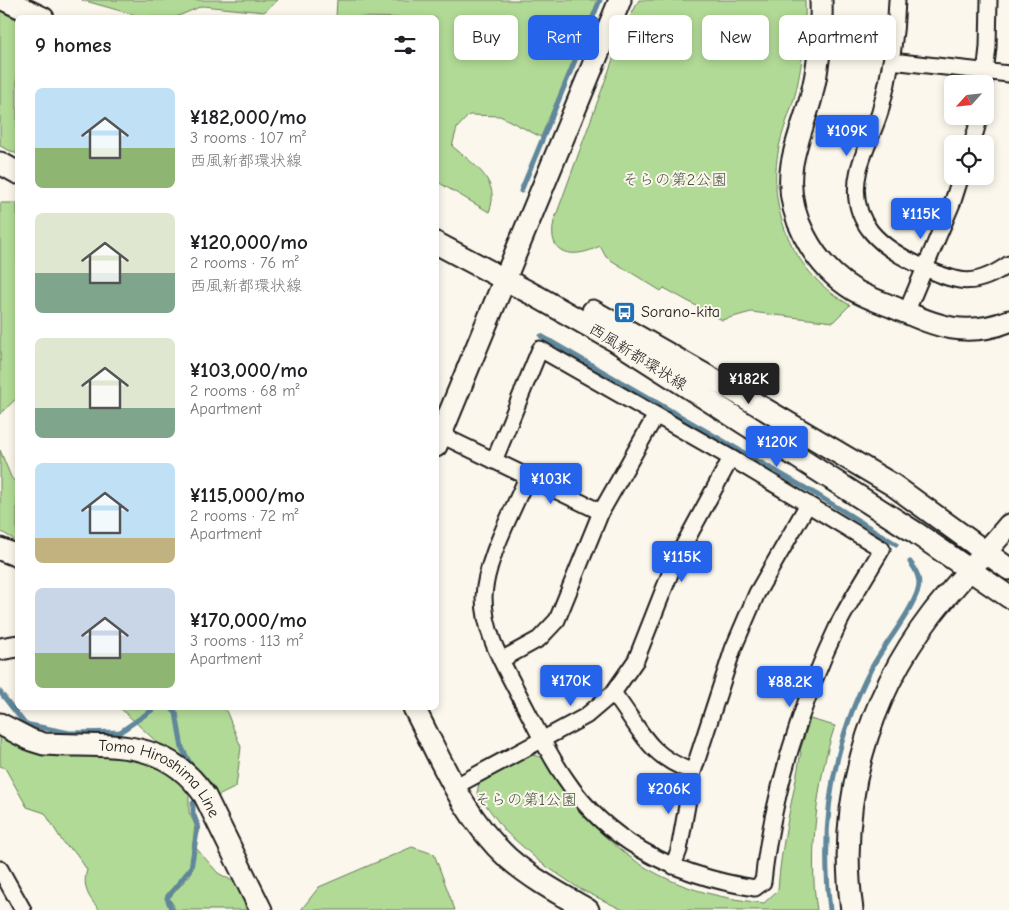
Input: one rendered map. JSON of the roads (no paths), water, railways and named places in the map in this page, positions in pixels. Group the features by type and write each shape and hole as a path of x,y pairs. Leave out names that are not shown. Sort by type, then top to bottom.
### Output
{"street":[{"path":"5,0 37,15"},
{"path":"439,439 620,0"},
{"path":"821,0 817,70 792,166 792,193 797,219 818,258 840,280 855,290 933,324 961,330 988,328 1009,321"},
{"path":"897,0 891,61 879,115 859,169 856,194 861,214 877,240 895,254 949,279 969,282 992,275 1009,264"},
{"path":"985,75 990,0"},
{"path":"891,61 973,75"},
{"path":"994,76 1009,74"},
{"path":"0,163 15,171"},
{"path":"906,313 957,185"},
{"name":"西風新都環状線","path":"439,229 916,533 1009,597"},
{"name":"西風新都環状線","path":"439,244 507,274 543,284 777,416 893,486 1009,569"},
{"path":"494,461 540,349 731,458 882,549 845,613 820,665 781,783 768,842 764,882 756,888 722,883 673,866 634,845 590,808 565,779 543,740 501,660 488,626 484,604 485,584 491,563 526,476"},
{"path":"501,660 539,639 557,620 601,512 656,415"},
{"path":"439,441 494,461 601,512"},
{"path":"454,787 586,716 613,693 636,660 675,561 731,458"},
{"path":"673,866 679,850 693,772 744,621 771,565 808,504"},
{"path":"852,910 847,864 849,820 854,787 867,735 889,683 932,614 1009,525"},
{"path":"0,549 15,555"},
{"path":"0,649 15,646"},
{"path":"613,693 649,745 669,762 693,772"},
{"path":"415,710 454,787 478,824 508,857 539,882 588,910"},
{"name":"Tomo Hiroshima Line","path":"0,724 30,740 44,744 132,747 161,758 184,772 205,796 261,910"},
{"path":"0,868 23,910"}],"waterway":[{"path":"521,191 600,0"},
{"path":"541,336 819,496 896,544"},
{"path":"830,910 827,879 828,817 838,756 847,726 871,669 914,600 918,590 919,582 910,562"},
{"path":"0,692 25,724 70,733 120,732 152,710"},
{"path":"173,710 176,713 182,748 193,769"},
{"path":"172,910 167,898 191,868 198,826 193,813 193,803"}],"place":[{"name":"Sorano-kita","path":"625,312"}],"park label":[{"name":"そらの第2公園","path":"675,180"},
{"name":"そらの第1公園","path":"526,800"}]}
